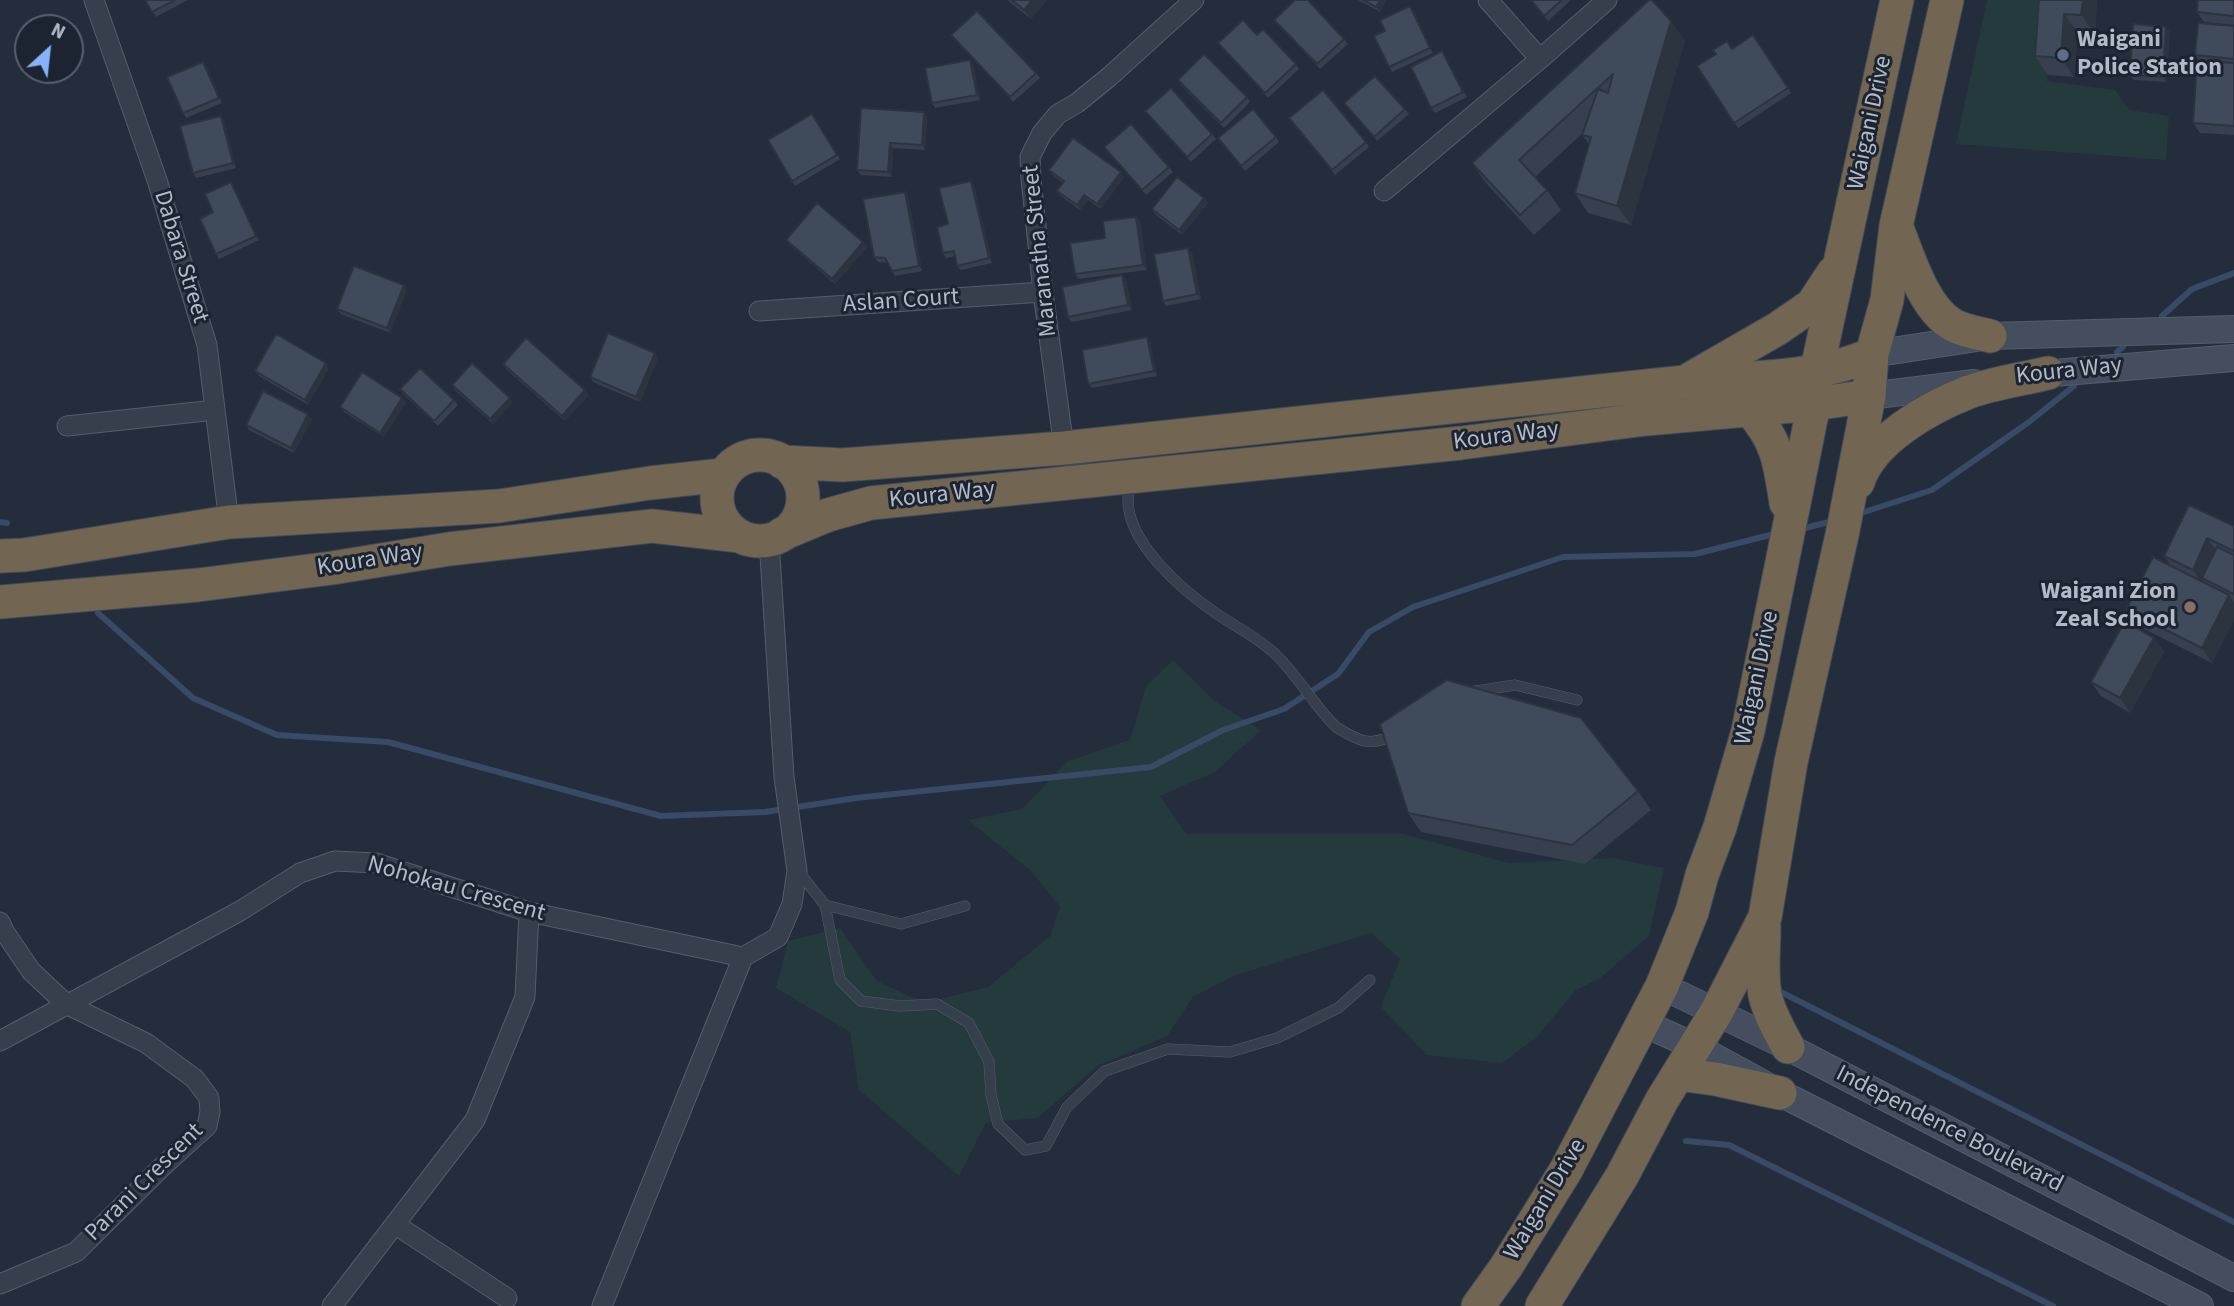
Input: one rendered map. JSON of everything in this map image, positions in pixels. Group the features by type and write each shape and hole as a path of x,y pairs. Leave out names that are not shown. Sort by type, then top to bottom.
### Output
{"highway":[{"name":"Waigani Drive","path":"1478,1306 1506,1267 1566,1170 1662,986 1692,912 1742,754 1814,404 1817,369 1897,0"},
{"name":"Waigani Drive","path":"1542,1306 1622,1177 1678,1074 1717,1012 1765,917 1791,762 1842,534 1869,396 1872,354 1887,300 1896,226 1947,0"},
{"path":"1896,226 1919,281 1943,318 1955,326 1990,336"},
{"path":"1685,382 1777,329 1812,305 1824,290 1843,255"},
{"name":"Koura Way","path":"782,462 843,465 1064,448 1685,382 1752,378 1817,369 1872,354"},
{"path":"1842,534 1861,471 1877,448 1891,437 1937,407 1963,395 2049,373"},
{"name":"Koura Way","path":"0,602 198,585 332,568 449,549 652,526 764,537 871,503 1461,443 1646,419 1814,404 1869,396"},
{"path":"1750,410 1774,443 1789,520"},
{"path":"755,455 770,456 782,462 793,471 800,483 803,498 793,525 764,537 729,527 720,515 717,502 723,475 743,458 755,455"},
{"name":"Koura Way","path":"0,556 24,555 229,522 499,506 723,475"},
{"path":"1765,917 1763,971 1766,996 1774,1020 1788,1046"},
{"path":"1678,1074 1780,1093"}],"street":[{"name":"Dabara Street","path":"94,0 157,180 207,345 229,522"},
{"name":"Maranatha Street","path":"1064,448 1043,292 1030,157 1042,133 1058,114 1077,103 1109,77 1194,0"},
{"path":"1488,0 1540,59"},
{"path":"1384,191 1607,0"},
{"name":"Aslan Court","path":"760,311 1043,292"},
{"name":"Koura Way","path":"1872,354 1990,336 2234,329"},
{"name":"Koura Way","path":"1869,396 2049,373 2234,358"},
{"path":"66,426 215,410"},
{"path":"602,1306 743,957 778,937 792,904 797,871 785,777 764,537"},
{"name":"Nohokau Crescent","path":"0,1041 240,911 300,873 335,861 376,863 529,912 743,957"},
{"path":"332,1306 475,1120 525,997 529,912"},
{"name":"Parani Crescent","path":"0,922 31,971 66,1004 146,1043 195,1079 209,1098 210,1112 207,1126 76,1252 0,1284"},
{"name":"Independence Boulevard","path":"1662,986 1788,1046 2234,1278"},
{"name":"Independence Boulevard","path":"1641,1022 1696,1047 1780,1093 2200,1306"},
{"path":"396,1225 507,1297"}],"lane":[{"path":"1133,476 1128,499 1134,527 1149,550 1188,592 1276,654 1336,727 1349,735 1377,743 1405,728"},
{"path":"1463,695 1515,685 1577,700"},
{"path":"797,871 825,905 840,980 861,1001 900,1006 937,1004 969,1023 989,1062 991,1095 998,1124 1025,1150 1046,1146 1068,1107 1105,1070 1168,1049 1230,1052 1277,1038 1338,1008 1370,980"},
{"path":"825,905 901,924 964,906"}],"green space":[{"path":"1987,0 2054,0 2047,81 2115,90 2129,110 2169,116 2166,160 1956,144"},
{"path":"1173,660 1216,702 1261,730 1215,772 1160,796 1186,834 1404,834 1509,863 1612,858 1664,868 1649,936 1599,979 1576,990 1537,1037 1502,1063 1427,1055 1381,1007 1400,959 1371,933 1233,976 1193,997 1167,1036 1097,1066 1038,1118 986,1123 959,1176 859,1090 850,1032 776,988 788,941 840,928 877,981 924,1003 988,987 1050,936 1060,907 1031,871 968,820 1022,809 1068,761 1130,740 1146,686"}],"building":[{"path":"145,0 175,0 152,12"},
{"path":"1012,0 1032,0 1024,10"},
{"path":"1295,0 1308,0 1344,39 1317,64 1274,20"},
{"path":"1363,0 1380,0 1376,7"},
{"path":"1531,0 1562,0 1544,16"},
{"path":"1649,0 1671,21 1617,206 1575,193 1591,137 1582,135 1598,89 1608,93 1613,74 1519,160 1547,190 1520,215 1472,163"},
{"path":"2039,0 2083,0 2081,15 2064,14 2061,58 2035,56"},
{"path":"2198,0 2234,0 2234,16 2197,12"},
{"path":"1410,6 1430,48 1389,67 1374,36 1385,31 1380,20"},
{"path":"977,11 1036,73 1010,97 951,35"},
{"path":"1243,20 1257,35 1263,29 1296,64 1265,93 1218,43"},
{"path":"2198,23 2234,26 2234,59 2195,55"},
{"path":"2133,24 2166,27 2163,77 2130,75"},
{"path":"1753,35 1788,88 1734,123 1697,66 1716,54 1713,50 1727,41 1732,49"},
{"path":"1442,51 1463,92 1431,108 1411,67"},
{"path":"1204,54 1247,97 1221,123 1178,80"},
{"path":"970,60 977,95 932,103 925,68"},
{"path":"2197,61 2234,63 2234,126 2193,123"},
{"path":"203,62 219,98 183,113 167,77"},
{"path":"1375,76 1405,109 1374,137 1344,103"},
{"path":"1171,88 1212,134 1187,157 1145,111"},
{"path":"1323,90 1366,142 1332,170 1289,118"},
{"path":"861,108 924,112 922,145 890,143 888,172 857,170"},
{"path":"1253,109 1276,137 1241,166 1218,138"},
{"path":"812,114 837,155 792,181 768,140"},
{"path":"221,116 233,163 193,173 180,126"},
{"path":"1131,124 1169,167 1142,190 1104,147"},
{"path":"1073,138 1121,172 1097,204 1084,195 1077,205 1057,191 1064,181 1049,170"},
{"path":"1177,177 1204,198 1179,230 1152,209"},
{"path":"971,181 989,258 957,266 954,251 943,253 937,227 948,224 939,188"},
{"path":"231,182 256,236 216,254 200,219 213,212 205,194"},
{"path":"905,192 919,266 892,271 885,258 874,257 863,199"},
{"path":"817,203 863,242 832,279 786,240"},
{"path":"1136,217 1143,265 1075,274 1070,243 1105,238 1103,221"},
{"path":"1188,248 1197,294 1163,301 1154,254"},
{"path":"354,266 404,285 387,328 337,309"},
{"path":"1122,275 1128,305 1068,317 1062,287"},
{"path":"608,333 655,353 636,397 590,377"},
{"path":"276,334 326,363 305,400 255,371"},
{"path":"1147,337 1154,371 1088,384 1082,350"},
{"path":"526,338 585,390 562,416 503,364"},
{"path":"472,363 510,398 490,419 452,385"},
{"path":"420,368 454,400 434,421 400,389"},
{"path":"362,372 402,398 380,433 340,407"},
{"path":"263,391 308,414 291,448 246,425"},
{"path":"2189,505 2234,526 2234,551 2207,538 2193,570 2164,556"},
{"path":"2217,547 2234,555 2234,594 2202,578"},
{"path":"2153,557 2229,595 2202,648 2126,610"},
{"path":"2125,621 2154,638 2120,698 2091,682"},
{"path":"1447,680 1581,718 1638,791 1572,845 1408,813 1380,724"}],"waterway":[{"path":"2162,316 2192,289 2234,273"},
{"path":"2117,352 2123,347"},
{"path":"1858,514 1932,490 2029,422 2074,386"},
{"path":"1801,529 1833,521"},
{"path":"0,522 7,523"},
{"path":"98,613 193,698 277,735 388,742 661,816 765,812 856,798 1151,767 1223,730 1284,709 1338,674 1369,632 1413,607 1563,557 1695,554 1774,534"},
{"path":"1779,991 2234,1222"},
{"path":"1686,1141 1729,1145 2053,1306"}],"place":[{"name":"Waigani Police Station","path":"2063,55"},
{"name":"Waigani Zion Zeal School","path":"2190,607"}]}
